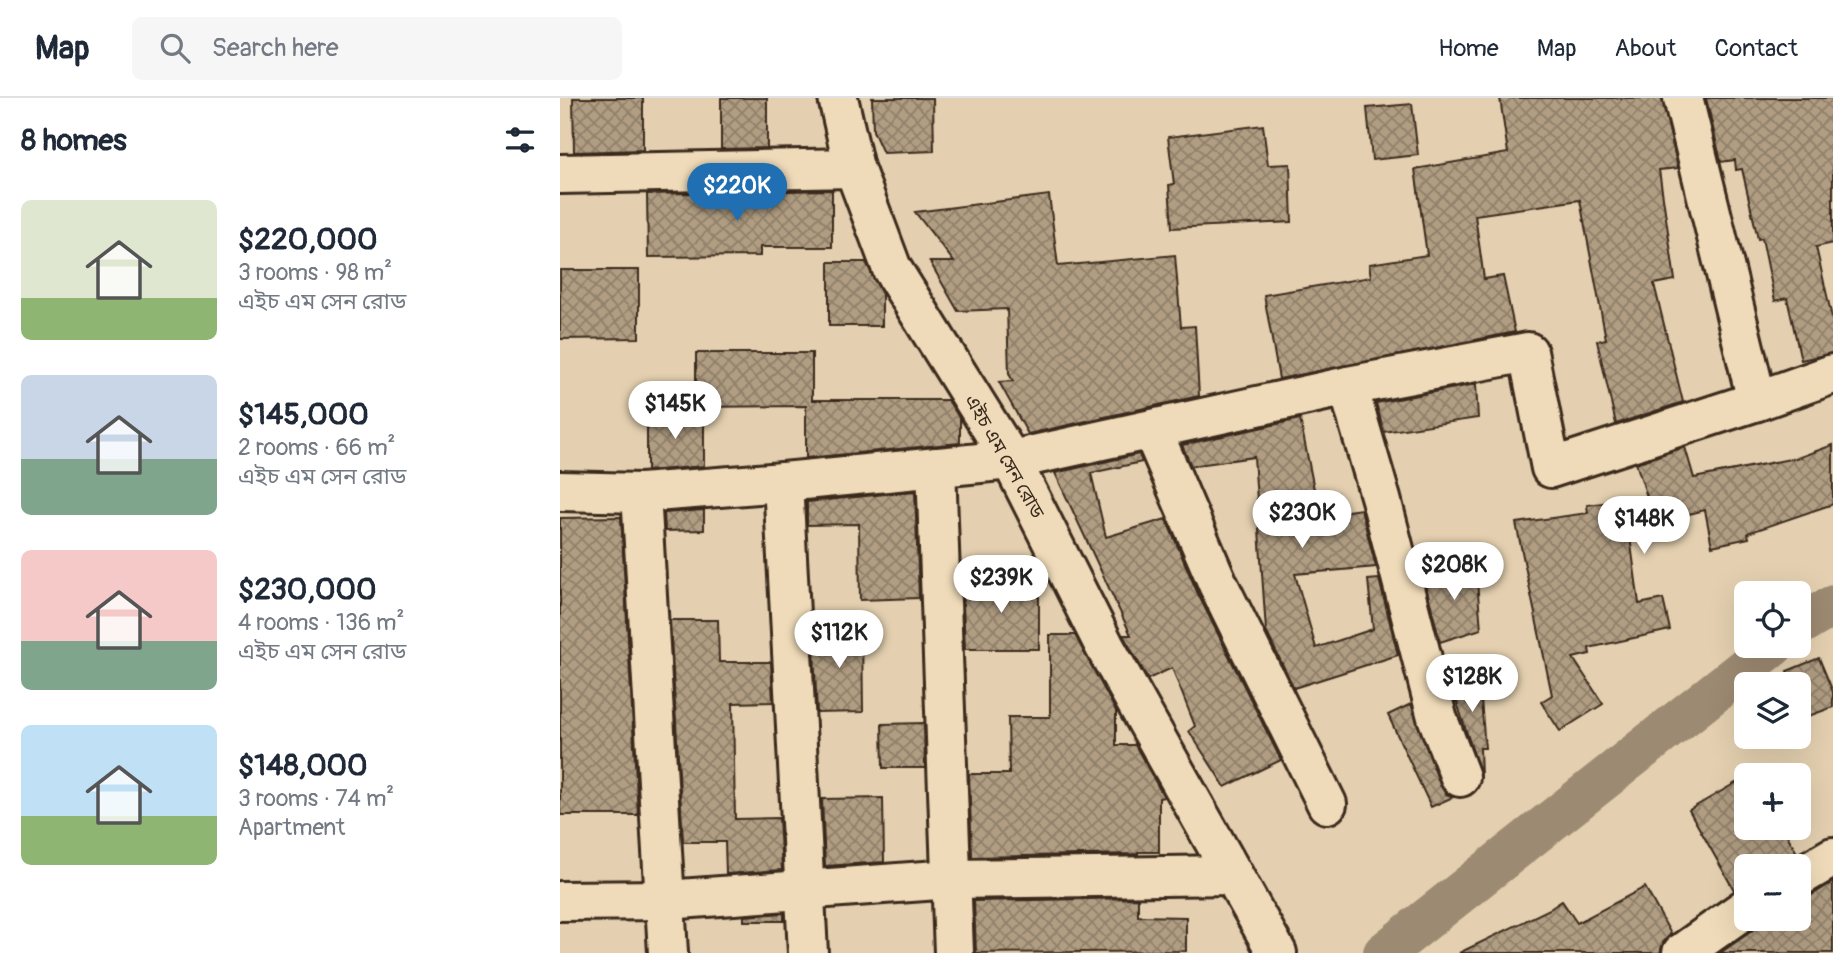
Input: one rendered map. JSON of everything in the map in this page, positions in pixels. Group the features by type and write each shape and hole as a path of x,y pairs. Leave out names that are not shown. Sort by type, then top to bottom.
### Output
{"street":[{"name":"এইচ এম সেন রোড","path":"838,98 854,168 892,269 1011,460 1105,647 1277,953"},
{"path":"1683,98 1757,401"},
{"path":"560,174 854,168"},
{"path":"560,491 641,493 1011,460 1348,386 1528,352 1551,468 1833,374"},
{"path":"1348,386 1381,499 1437,717 1460,777"},
{"path":"1152,430 1218,584 1327,804"},
{"path":"936,467 954,953"},
{"path":"783,482 808,953"},
{"path":"641,493 668,953"},
{"path":"1811,870 1833,857"},
{"path":"560,901 666,900 952,879 1233,875"},
{"path":"1682,953 1734,916"}],"building":[{"path":"573,98 643,98 643,150 574,152"},
{"path":"721,98 767,98 767,148 721,149"},
{"path":"872,98 933,98 934,151 883,153 873,131"},
{"path":"1500,98 1662,98 1678,168 1659,170 1675,280 1654,284 1683,402 1616,424 1597,341 1606,339 1580,200 1475,215 1484,279 1503,276 1515,332 1279,379 1264,295 1371,277 1369,264 1427,255 1415,169 1508,153"},
{"path":"1706,98 1833,98 1833,243 1816,247 1833,322 1833,353 1801,360 1787,298 1775,301 1762,238 1758,239 1742,169 1736,170 1735,160 1721,162"},
{"path":"1412,104 1418,155 1372,160 1367,108"},
{"path":"1263,125 1268,165 1290,164 1292,222 1172,228 1169,185 1174,184 1168,137"},
{"path":"832,190 832,247 760,247 760,256 648,257 647,194"},
{"path":"1049,195 1058,266 1175,255 1181,327 1195,326 1199,396 1028,434 999,382 1013,381 1009,374 1007,309 958,311 930,262 954,262 915,212"},
{"path":"829,262 866,262 882,294 882,326 829,326"},
{"path":"560,270 639,270 639,338 560,339"},
{"path":"696,353 812,353 812,400 948,400 960,419 960,443 806,458 806,406 696,407"},
{"path":"1476,384 1478,418 1384,432 1376,403"},
{"path":"647,414 704,414 704,466 647,471"},
{"path":"1300,419 1315,494 1338,493 1340,512 1361,509 1376,567 1295,574 1316,648 1373,629 1368,580 1379,579 1398,655 1294,688 1266,631 1254,457 1191,466 1182,445"},
{"path":"1833,445 1833,504 1748,533 1749,538 1712,546 1705,510 1629,529 1639,604 1663,599 1670,630 1589,648 1590,654 1573,658 1603,704 1560,731 1541,702 1552,695 1516,523 1588,513 1587,505 1647,497 1636,463 1685,447 1694,478 1800,457"},
{"path":"1139,454 1142,462 1091,473 1106,537 1166,519 1198,594 1281,760 1225,787 1189,731 1195,726 1172,668 1148,679 1124,637 1123,635 1131,635 1055,473"},
{"path":"915,491 919,598 860,600 859,524 807,525 807,502"},
{"path":"704,510 704,530 665,531 664,513"},
{"path":"621,517 638,815 560,815 560,518"},
{"path":"1476,569 1481,629 1440,642 1423,574"},
{"path":"1039,581 1039,649 965,649 962,582"},
{"path":"670,620 718,620 719,662 771,662 773,702 733,703 735,819 779,818 782,870 726,874 725,842 683,842"},
{"path":"862,628 863,712 817,713 813,629"},
{"path":"1050,635 1075,635 1116,711 1116,745 1135,745 1164,797 1159,798 1159,852 972,857 969,774 1009,774 1008,717 1050,717"},
{"path":"1819,658 1833,692 1833,707 1811,715 1811,672 1787,671"},
{"path":"1479,675 1485,748 1480,748 1481,777 1452,687"},
{"path":"1411,704 1440,785 1446,794 1453,797 1431,807 1388,715"},
{"path":"924,723 925,768 883,768 882,724"},
{"path":"1734,784 1734,840 1790,840 1797,853 1734,854 1734,890 1689,810"},
{"path":"883,798 884,862 825,866 822,799"},
{"path":"1833,882 1833,953 1720,953 1752,931 1811,931 1811,895"},
{"path":"1645,887 1671,934 1663,943 1660,953 1459,953 1562,901 1577,923"},
{"path":"1138,898 1138,916 1186,917 1186,951 976,953 974,901"},
{"path":"784,913 784,921 744,921 744,916"}],"waterway":[{"path":"1811,618 1833,606"},
{"path":"1384,953 1758,658"}]}
